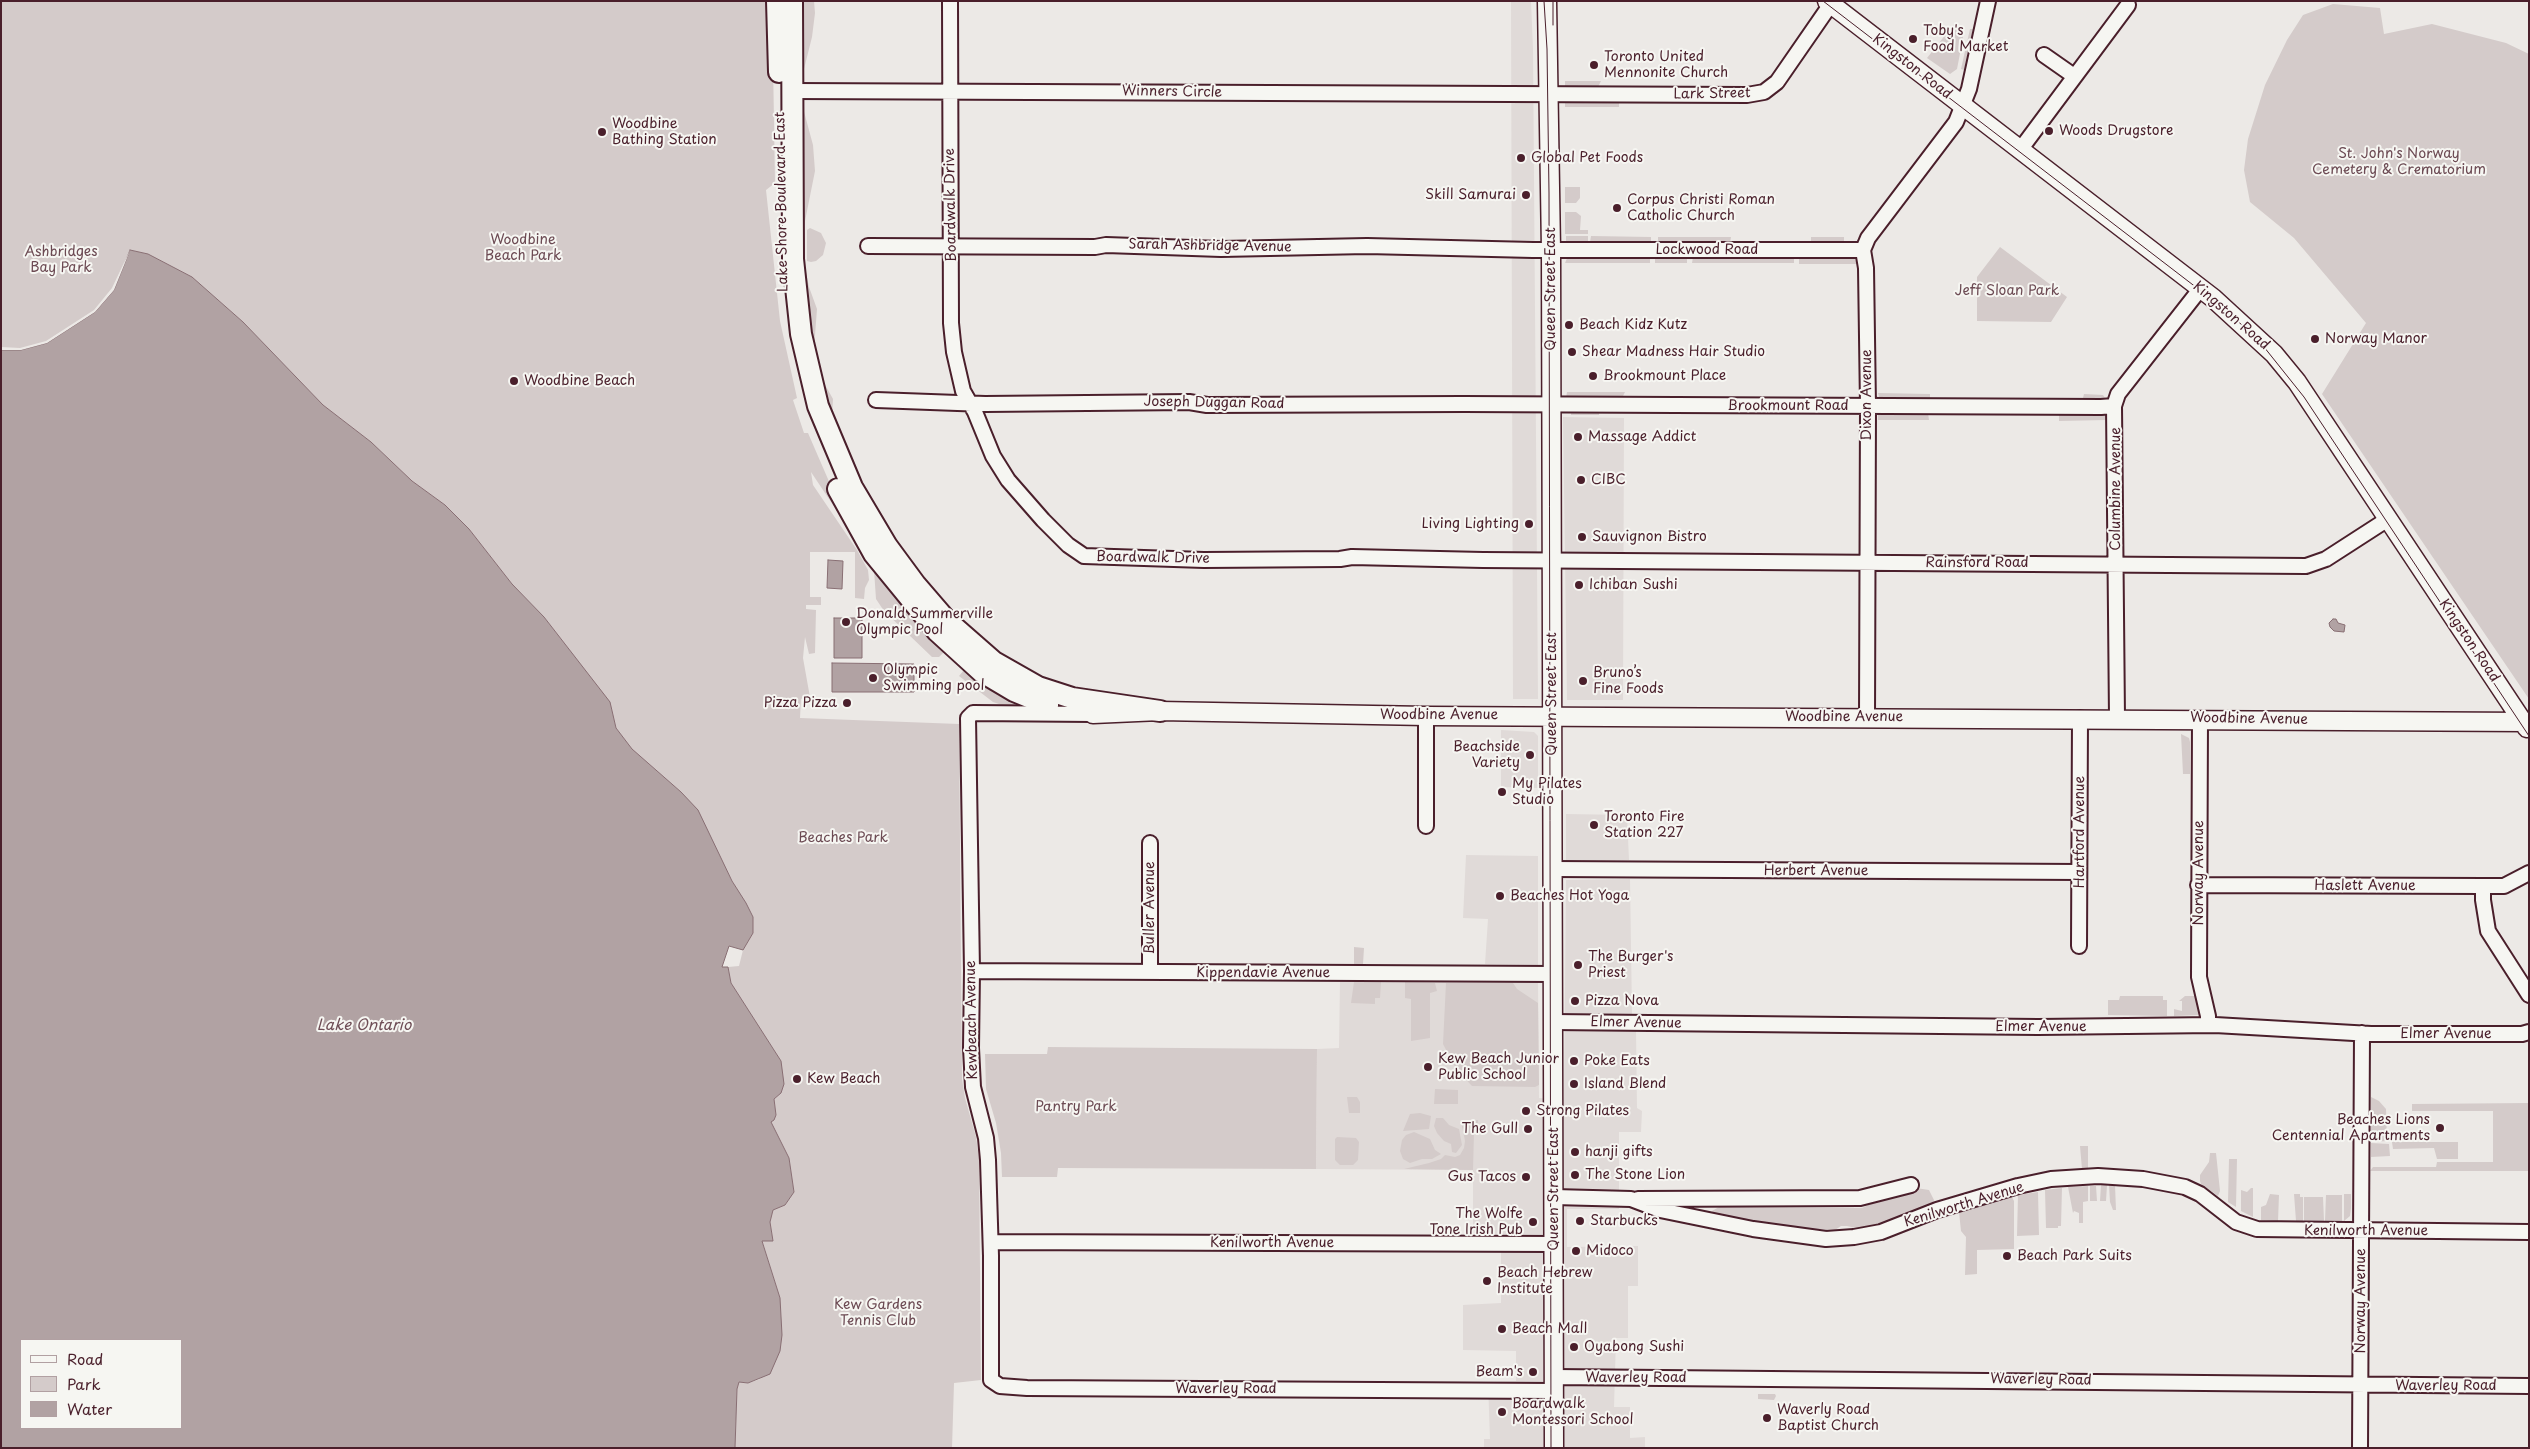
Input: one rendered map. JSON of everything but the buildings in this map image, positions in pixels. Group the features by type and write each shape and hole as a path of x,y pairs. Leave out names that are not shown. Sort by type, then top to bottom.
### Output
{"highway":[{"name":"Lake Shore Boulevard East","path":"778,1 782,289 793,360 812,428 824,459 838,490 874,554 937,631 960,654 982,672 1035,700 1075,712 1093,714"},
{"name":"Lake Shore Boulevard East","path":"792,1 795,288 810,381 836,453 852,487 887,546 915,584 946,620 994,662 1038,687 1072,698"},
{"name":"Woodbine Avenue","path":"1072,698 1160,711"}],"main road":[{"name":"Queen Street East","path":"1547,1 1551,250 1554,1448"},
{"name":"Kingston Road","path":"1830,2 1962,106 2201,288 2247,326 2274,354 2297,382 2527,725"},
{"name":"Woodbine Avenue","path":"1093,714 1119,715 1160,711 1426,716 2117,718 2527,725"}],"street":[{"name":"Boardwalk Drive","path":"950,1 952,92 950,170 953,246 952,340 963,391 970,402 993,456 1008,480 1068,545 1090,557 1204,560 1340,559 1352,556 1387,559 1552,561"},
{"path":"1863,250 1868,238 1956,122 1968,88 1988,1"},
{"name":"Lark Street","path":"1550,95 1726,95 1764,92 1776,82 1830,2"},
{"path":"2020,150 2128,5"},
{"path":"2044,55 2074,76"},
{"name":"Winners Circle","path":"793,90 952,92 1010,90 1220,93 1370,91 1550,95"},
{"name":"Sarah Ashbridge Avenue","path":"868,246 1095,247 1131,245 1221,248 1367,246 1551,250"},
{"name":"Lockwood Road","path":"1551,250 1863,250"},
{"name":"Dixon Avenue","path":"1863,250 1866,268 1868,406 1867,717"},
{"name":"Columbine Avenue","path":"2117,718 2114,406 2118,394 2201,288"},
{"name":"Joseph Duggan Road","path":"876,400 1551,405"},
{"name":"Brookmount Road","path":"1551,405 2114,406"},
{"name":"Rainsford Road","path":"1552,561 2306,566 2326,560 2388,519"},
{"name":"Woodbine Avenue","path":"968,718 973,713 1093,714"},
{"path":"1426,716 1426,826"},
{"name":"Kewbeach Avenue","path":"968,718 972,971 971,1058 973,1087 986,1138 991,1242 992,1380"},
{"name":"Hartford Avenue","path":"2079,946 2080,718"},
{"name":"Norway Avenue","path":"2200,719 2199,977 2208,1016 2208,1025"},
{"name":"Buller Avenue","path":"1150,843 1150,972"},
{"name":"Herbert Avenue","path":"1553,869 2079,872"},
{"name":"Haslett Avenue","path":"2198,885 2504,886 2529,873"},
{"path":"2483,886 2483,900 2488,931 2529,995"},
{"name":"Kippendavie Avenue","path":"972,971 1553,974"},
{"name":"Elmer Avenue","path":"1553,1022 2030,1027 2208,1025 2362,1033 2522,1034 2529,1032"},
{"name":"Norway Avenue","path":"2360,1448 2362,1033"},
{"name":"Kenilworth Avenue","path":"1631,1199 1660,1210 1744,1228 1826,1239 1854,1237 1881,1232 1968,1200 2041,1181 2084,1177 2120,1177 2160,1181 2185,1188 2200,1194 2236,1222 2257,1229 2361,1232 2529,1232"},
{"name":"Kenilworth Avenue","path":"1554,1198 1860,1198 1911,1185"},
{"name":"Kenilworth Avenue","path":"991,1242 1554,1244"},
{"name":"Waverley Road","path":"992,1380 1000,1386 1020,1388 2126,1381 2361,1386 2529,1386"}],"shaded area":[{"path":"1511,1 1531,1 1533,49 1538,699 1513,699"},
{"path":"1563,417 1624,418 1623,700 1567,700"},
{"path":"1501,730 1534,732 1538,736 1538,788 1501,787"},
{"path":"1566,814 1627,815 1629,860 1566,861"},
{"path":"1466,855 1538,856 1538,965 1485,964 1488,919 1463,918"},
{"path":"1630,879 1632,1014 1636,1031 1637,1108 1642,1111 1641,1132 1619,1132 1619,1209 1567,1209 1567,1247 1638,1246 1638,1286 1628,1286 1628,1338 1616,1338 1614,1407 1630,1407 1630,1438 1645,1437 1645,1448 1484,1448 1484,1439 1490,1439 1488,1382 1516,1381 1516,1351 1463,1350 1463,1305 1501,1303 1501,1235 1473,1233 1473,1170 1316,1169 1317,1049 1339,1048 1340,982 1538,982 1539,1098 1564,1100 1566,880"}],"green space":[{"name":"Woodbine Beach Park","path":"1,1 772,1 775,183 766,190 780,321 797,398 793,400 804,433 808,433 834,493 944,652 939,657 932,657 884,611 876,599 874,570 871,562 811,472 813,485 857,550 868,570 869,580 865,588 864,599 855,598 855,552 810,552 810,597 821,597 821,605 806,605 806,609 816,610 815,653 809,654 805,637 803,658 811,703 805,704 801,698 800,718 959,724 962,1079 979,1158 981,1380 954,1383 952,1448 735,1448 737,1389 739,1382 748,1383 760,1379 780,1298 762,1240 773,1241 770,1222 773,1210 785,1205 794,1192 789,1158 770,1121 776,1115 774,1099 781,1093 781,1061 731,983 728,967 739,966 743,950 753,933 753,917 681,792 632,750 616,728 609,702 544,617 512,584 469,529 445,505 412,481 371,442 323,405 243,322 192,277 148,254 130,250 114,290 95,312 47,343 21,350 1,350"},
{"path":"802,1 814,1 815,13 812,37 802,77"},
{"name":"St. John's Norway Cemetery & Crematorium","path":"2333,4 2380,8 2384,34 2432,24 2506,43 2529,54 2529,699 2322,394 2366,323 2294,238 2250,202 2244,170 2248,139 2265,85 2287,40 2303,15"},
{"path":"1954,24 1962,30 1963,38 1957,69 1950,74 1927,58"},
{"path":"1970,29 1973,29 1964,70 1961,69"},
{"path":"1565,81 1601,81 1598,87 1567,87 1565,86"},
{"path":"1570,101 1619,102 1619,107 1565,107 1565,103"},
{"path":"803,108 813,145 815,171 804,226 804,262 809,287 817,309 814,348 819,374 833,399 832,416 816,369 802,288 801,114"},
{"path":"1565,187 1580,187 1580,198 1576,203 1565,203"},
{"path":"1565,212 1576,212 1581,216 1580,230 1588,230 1588,234 1565,234"},
{"path":"810,228 821,233 826,243 823,255 816,261 811,262 807,261 807,230"},
{"path":"1566,236 1588,236 1588,242 1568,242 1566,241"},
{"path":"1591,236 1651,237 1651,243 1590,242"},
{"path":"1658,237 1731,237 1730,243 1658,243"},
{"path":"1811,237 1844,237 1844,244 1811,244"},
{"name":"Jeff Sloan Park","path":"2000,247 2067,297 2051,322 1977,321 1977,277"},
{"path":"1568,256 1650,257 1650,263 1565,263"},
{"path":"1655,257 1687,257 1687,263 1655,263"},
{"path":"1693,257 1794,258 1794,263 1692,263"},
{"path":"1799,257 1854,258 1858,264 1799,264"},
{"path":"1567,392 1625,392 1622,398 1566,398"},
{"path":"1878,393 1930,394 1930,399 1880,400"},
{"path":"2084,394 2103,395 2105,398 2082,402"},
{"path":"1571,412 1599,412 1599,415 1571,415"},
{"path":"1883,412 1928,413 1929,420 1878,420 1878,414"},
{"path":"2059,413 2100,413 2106,416 2106,420 2059,421"},
{"path":"964,670 1031,707 1002,705 993,702 959,676"},
{"path":"2181,734 2189,738 2190,742 2190,774 2183,774"},
{"path":"1354,947 1364,948 1363,964 1354,964"},
{"path":"1354,982 1381,982 1380,998 1375,998 1375,1004 1351,1003"},
{"path":"1405,982 1435,983 1437,991 1430,993 1430,1038 1411,1041 1411,999 1405,998"},
{"path":"1446,983 1513,983 1517,989 1538,1003 1539,1085 1535,1087 1472,1086 1456,1069 1443,1044"},
{"path":"2120,996 2163,996 2163,1000 2167,1000 2167,1016 2108,1015 2108,1000 2119,1000"},
{"path":"2185,996 2197,996 2200,1012 2198,1015 2174,1016 2174,1009 2182,1011 2182,1001 2179,1001"},
{"name":"Pantry Park","path":"1048,1047 1317,1049 1316,1169 1058,1168 1057,1177 1002,1177 1001,1153 996,1123 986,1089 985,1054 1047,1054"},
{"path":"1435,1089 1458,1090 1458,1104 1434,1104"},
{"path":"1347,1097 1357,1097 1360,1102 1360,1113 1349,1113"},
{"path":"2371,1097 2379,1101 2386,1109 2387,1141 2371,1142"},
{"path":"2529,1103 2529,1171 2370,1171 2373,1167 2436,1167 2437,1162 2493,1162 2493,1111 2412,1111 2412,1104"},
{"path":"1420,1113 1431,1116 1429,1129 1403,1131 1410,1114"},
{"path":"1436,1118 1443,1118 1449,1125 1459,1129 1462,1145 1456,1153 1452,1152 1451,1144 1444,1141 1437,1133 1434,1126"},
{"path":"1478,1120 1478,1133 1474,1133 1473,1170 1404,1169 1441,1159 1445,1155 1455,1157 1460,1155 1465,1141 1462,1126 1467,1121"},
{"path":"1414,1132 1430,1139 1435,1150 1441,1154 1432,1159 1422,1159 1410,1163 1403,1159 1400,1151 1402,1140 1406,1135"},
{"path":"1337,1137 1356,1138 1359,1142 1358,1160 1353,1165 1340,1165 1335,1160 1335,1139"},
{"path":"2392,1142 2458,1142 2458,1159 2437,1159 2434,1148 2393,1149"},
{"path":"2371,1143 2389,1144 2390,1156 2371,1157"},
{"path":"2080,1146 2088,1146 2088,1168 2082,1169"},
{"path":"2210,1153 2216,1153 2220,1191 2218,1196 2201,1184 2200,1181 2200,1175 2209,1162"},
{"path":"2229,1159 2237,1159 2236,1207 2228,1202"},
{"path":"2101,1185 2107,1185 2106,1201 2100,1201"},
{"path":"2109,1185 2115,1185 2116,1210 2113,1210 2110,1202"},
{"path":"2088,1186 2088,1201 2083,1202 2083,1223 2079,1223 2079,1213 2074,1211 2073,1213 2068,1187"},
{"path":"2090,1186 2096,1186 2097,1201 2090,1201"},
{"path":"1916,1188 1929,1190 1934,1200 1933,1203 1877,1225 1860,1229 1847,1226 1841,1226 1835,1230 1787,1228 1715,1216 1712,1211 1719,1207 1862,1208 1891,1194"},
{"path":"2062,1188 2061,1226 2058,1226 2058,1228 2046,1228 2045,1190"},
{"path":"2253,1188 2253,1217 2241,1211 2241,1190 2247,1192"},
{"path":"2038,1192 2039,1235 2017,1236 2018,1195"},
{"path":"2270,1194 2279,1195 2278,1221 2261,1220 2261,1207 2266,1205"},
{"path":"2294,1194 2300,1194 2300,1197 2303,1197 2303,1221 2296,1221"},
{"path":"2344,1194 2351,1194 2351,1208 2350,1216 2344,1221"},
{"path":"2326,1195 2342,1195 2342,1221 2325,1221"},
{"path":"2012,1197 2014,1201 2014,1249 1977,1250 1977,1274 1965,1275 1966,1237 1961,1231 1959,1212 1975,1205"},
{"path":"2304,1197 2323,1197 2324,1221 2304,1221"},
{"path":"1758,1394 1775,1394 1776,1396 1774,1400 1758,1399"}],"water":[{"name":"Lake Ontario","path":"130,250 148,254 192,277 243,322 323,405 371,442 412,481 445,505 469,529 512,584 544,617 610,702 616,728 632,749 681,792 698,810 732,881 753,917 753,933 743,950 729,946 722,967 728,967 731,983 781,1061 784,1084 781,1093 774,1099 776,1115 771,1122 789,1158 794,1192 785,1205 773,1210 770,1222 773,1241 762,1241 780,1298 782,1335 780,1351 770,1374 748,1383 739,1382 737,1389 735,1448 1,1448 1,350 21,350 47,343 95,312 114,290"},
{"path":"828,560 843,561 842,589 827,588"},
{"path":"834,618 862,618 862,658 834,658"},
{"path":"2333,619 2345,625 2344,632 2334,631 2330,627 2329,623"},
{"name":"Olympic Swimming pool","path":"832,663 914,664 914,692 832,692"}],"pier":[{"path":"131,248 114,290 95,312 47,343 21,350 1,350 1,347 20,348 46,341 94,310 112,288"}],"tram line":[{"path":"1544,1 1547,49 1549,193 1551,1448"},
{"path":"1553,1 1553,25"},
{"path":"1823,1 2227,311 2260,342 2304,397 2529,736"}],"place":[{"name":"Toby's Food Market","path":"1913,39"},
{"name":"Toronto United Mennonite Church","path":"1594,65"},
{"name":"Woods Drugstore","path":"2049,131"},
{"name":"Woodbine Bathing Station","path":"602,132"},
{"name":"Global Pet Foods","path":"1521,158"},
{"name":"Skill Samurai","path":"1526,195"},
{"name":"Corpus Christi Roman Catholic Church","path":"1617,208"},
{"name":"Beach Kidz Kutz","path":"1569,325"},
{"name":"Norway Manor","path":"2315,339"},
{"name":"Shear Madness Hair Studio","path":"1572,352"},
{"name":"Brookmount Place","path":"1593,376"},
{"name":"Woodbine Beach","path":"514,381"},
{"name":"Massage Addict","path":"1578,437"},
{"name":"CIBC","path":"1581,480"},
{"name":"Living Lighting","path":"1529,524"},
{"name":"Sauvignon Bistro","path":"1582,537"},
{"name":"Ichiban Sushi","path":"1579,585"},
{"name":"Donald Summerville Olympic Pool","path":"846,622"},
{"name":"Olympic Swimming pool","path":"873,678"},
{"name":"Bruno’s Fine Foods","path":"1583,681"},
{"name":"Pizza Pizza","path":"847,703"},
{"name":"Beachside Variety","path":"1530,755"},
{"name":"My Pilates Studio","path":"1502,792"},
{"name":"Toronto Fire Station 227","path":"1594,825"},
{"name":"Beaches Hot Yoga","path":"1500,896"},
{"name":"The Burger's Priest","path":"1578,965"},
{"name":"Pizza Nova","path":"1575,1001"},
{"name":"Poke Eats","path":"1574,1061"},
{"name":"Kew Beach Junior Public School","path":"1428,1067"},
{"name":"Kew Beach","path":"797,1079"},
{"name":"Island Blend","path":"1574,1084"},
{"name":"Strong Pilates","path":"1526,1111"},
{"name":"Beaches Lions Centennial Apartments","path":"2440,1128"},
{"name":"The Gull","path":"1528,1129"},
{"name":"hanji gifts","path":"1575,1152"},
{"name":"The Stone Lion","path":"1575,1175"},
{"name":"Gus Tacos","path":"1526,1177"},
{"name":"Starbucks","path":"1580,1221"},
{"name":"The Wolfe Tone Irish Pub","path":"1533,1222"},
{"name":"Midoco","path":"1576,1251"},
{"name":"Beach Park Suits","path":"2007,1256"},
{"name":"Beach Hebrew Institute","path":"1487,1281"},
{"name":"Beach Mall","path":"1502,1329"},
{"name":"Oyabong Sushi","path":"1574,1347"},
{"name":"Beam's","path":"1533,1372"},
{"name":"Boardwalk Montessori School","path":"1502,1412"},
{"name":"Waverly Road Baptist Church","path":"1767,1418"}],"park label":[{"name":"Ashbridges Bay Park","path":"61,260"},
{"name":"Beaches Park","path":"843,838"},
{"name":"Kew Gardens Tennis Club","path":"878,1314"}]}
